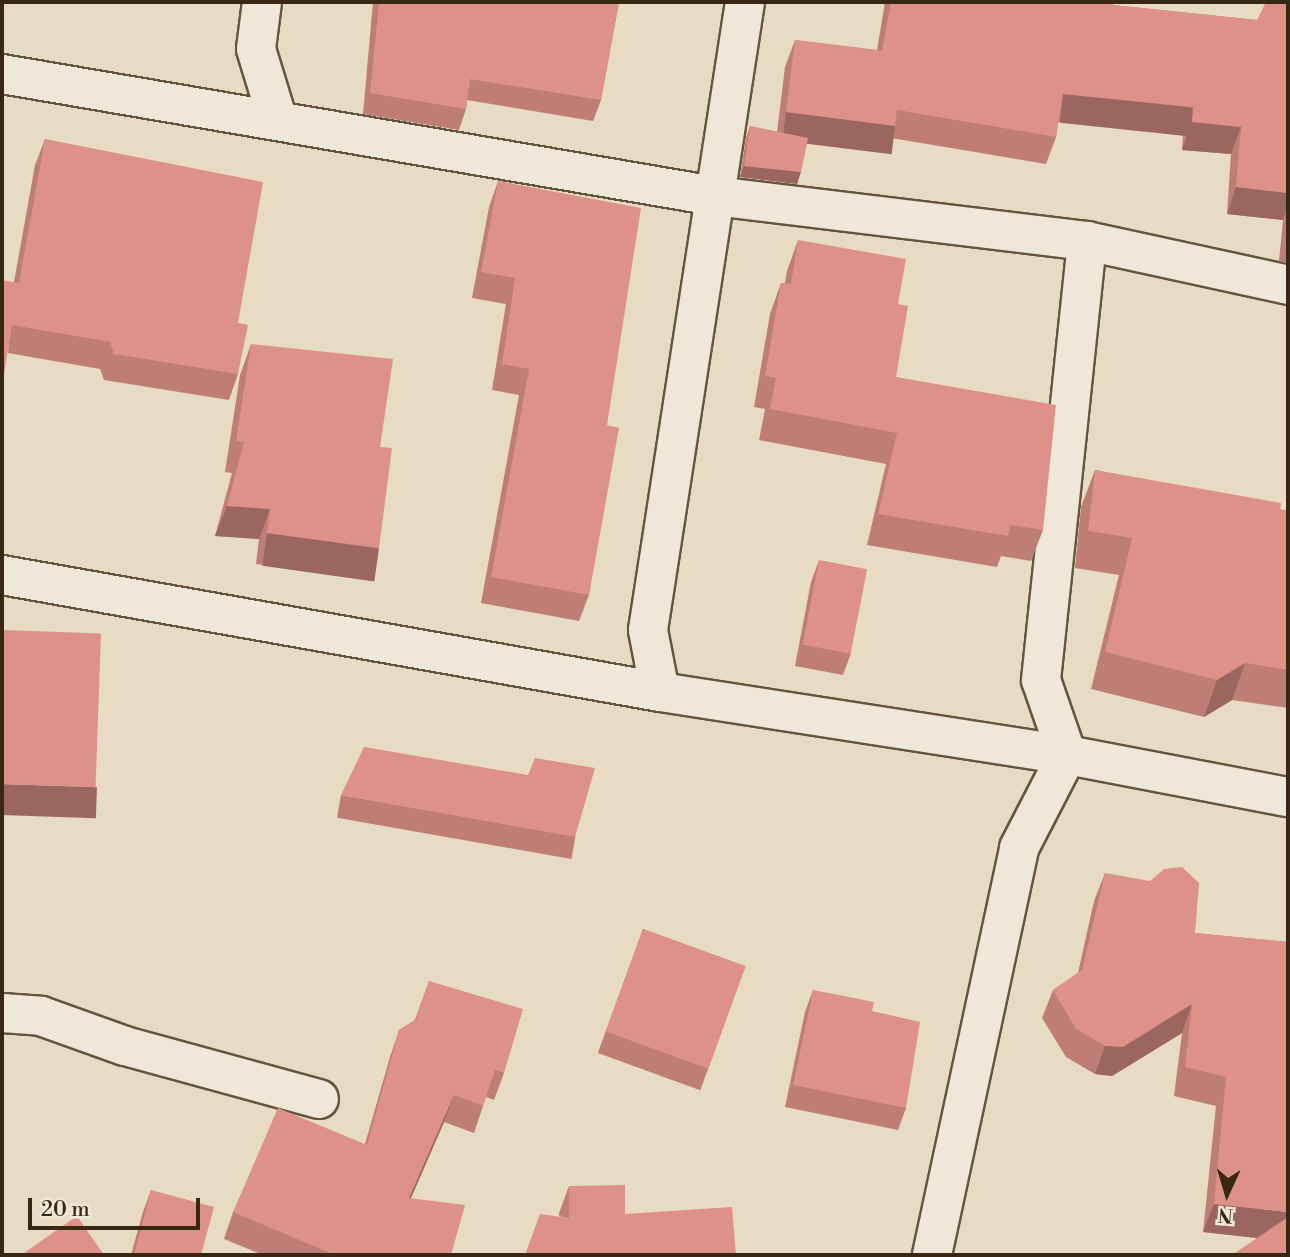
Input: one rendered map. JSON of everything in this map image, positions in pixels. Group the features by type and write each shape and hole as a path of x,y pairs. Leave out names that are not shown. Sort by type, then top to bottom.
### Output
{"street":[{"path":"262,2 256,49 278,121"},
{"path":"660,692 648,629 745,2"},
{"path":"2,75 714,196 1087,241 1288,285"},
{"path":"932,1255 1019,848 1066,755 1041,680 1087,241"},
{"path":"2,575 660,692 1066,755 1288,797"},
{"path":"2,1013 41,1016 125,1045 318,1099"}],"building":[{"path":"379,2 619,2 601,100 470,79 466,109 370,93"},
{"path":"891,2 1114,2 1113,5 1257,20 1266,2 1288,2 1288,193 1236,187 1241,127 1192,122 1193,107 1063,94 1056,137 897,110 895,126 786,112 795,40 882,51"},
{"path":"750,126 808,138 801,172 744,166"},
{"path":"45,139 263,182 238,323 248,325 238,374 114,354 110,342 12,325 2,387 2,280 19,283"},
{"path":"498,181 641,208 607,425 619,428 589,595 491,577 529,369 502,364 515,278 481,272"},
{"path":"798,240 906,259 898,304 908,306 896,377 1056,405 1043,530 1010,525 1008,536 878,514 897,433 770,409 776,378 765,376 781,283 791,284"},
{"path":"251,344 393,359 380,447 392,448 379,548 267,533 270,509 227,506 244,442 236,441"},
{"path":"1095,470 1281,503 1280,510 1288,511 1288,670 1245,663 1217,680 1105,652 1132,538 1088,531"},
{"path":"819,560 867,569 851,654 803,644"},
{"path":"2,630 101,633 96,787 2,784"},
{"path":"364,747 528,775 535,758 595,768 575,837 341,795"},
{"path":"1182,867 1199,883 1195,933 1288,942 1288,1212 1214,1204 1226,1077 1185,1067 1192,1004 1123,1047 1105,1046 1076,1029 1053,990 1082,970 1105,873 1150,881 1164,869"},
{"path":"643,929 745,966 708,1069 606,1031"},
{"path":"429,981 523,1009 504,1073 495,1070 483,1106 454,1095 409,1198 465,1205 451,1255 335,1255 233,1212 278,1108 367,1145 399,1030 416,1020"},
{"path":"813,990 874,1002 872,1011 920,1022 906,1108 793,1085"},
{"path":"625,1185 625,1214 732,1207 736,1255 525,1255 540,1214 569,1218 569,1186"},
{"path":"151,1190 214,1207 201,1255 134,1255"},
{"path":"77,1216 104,1255 21,1255"},
{"path":"1288,1217 1288,1255 1232,1255"}]}
